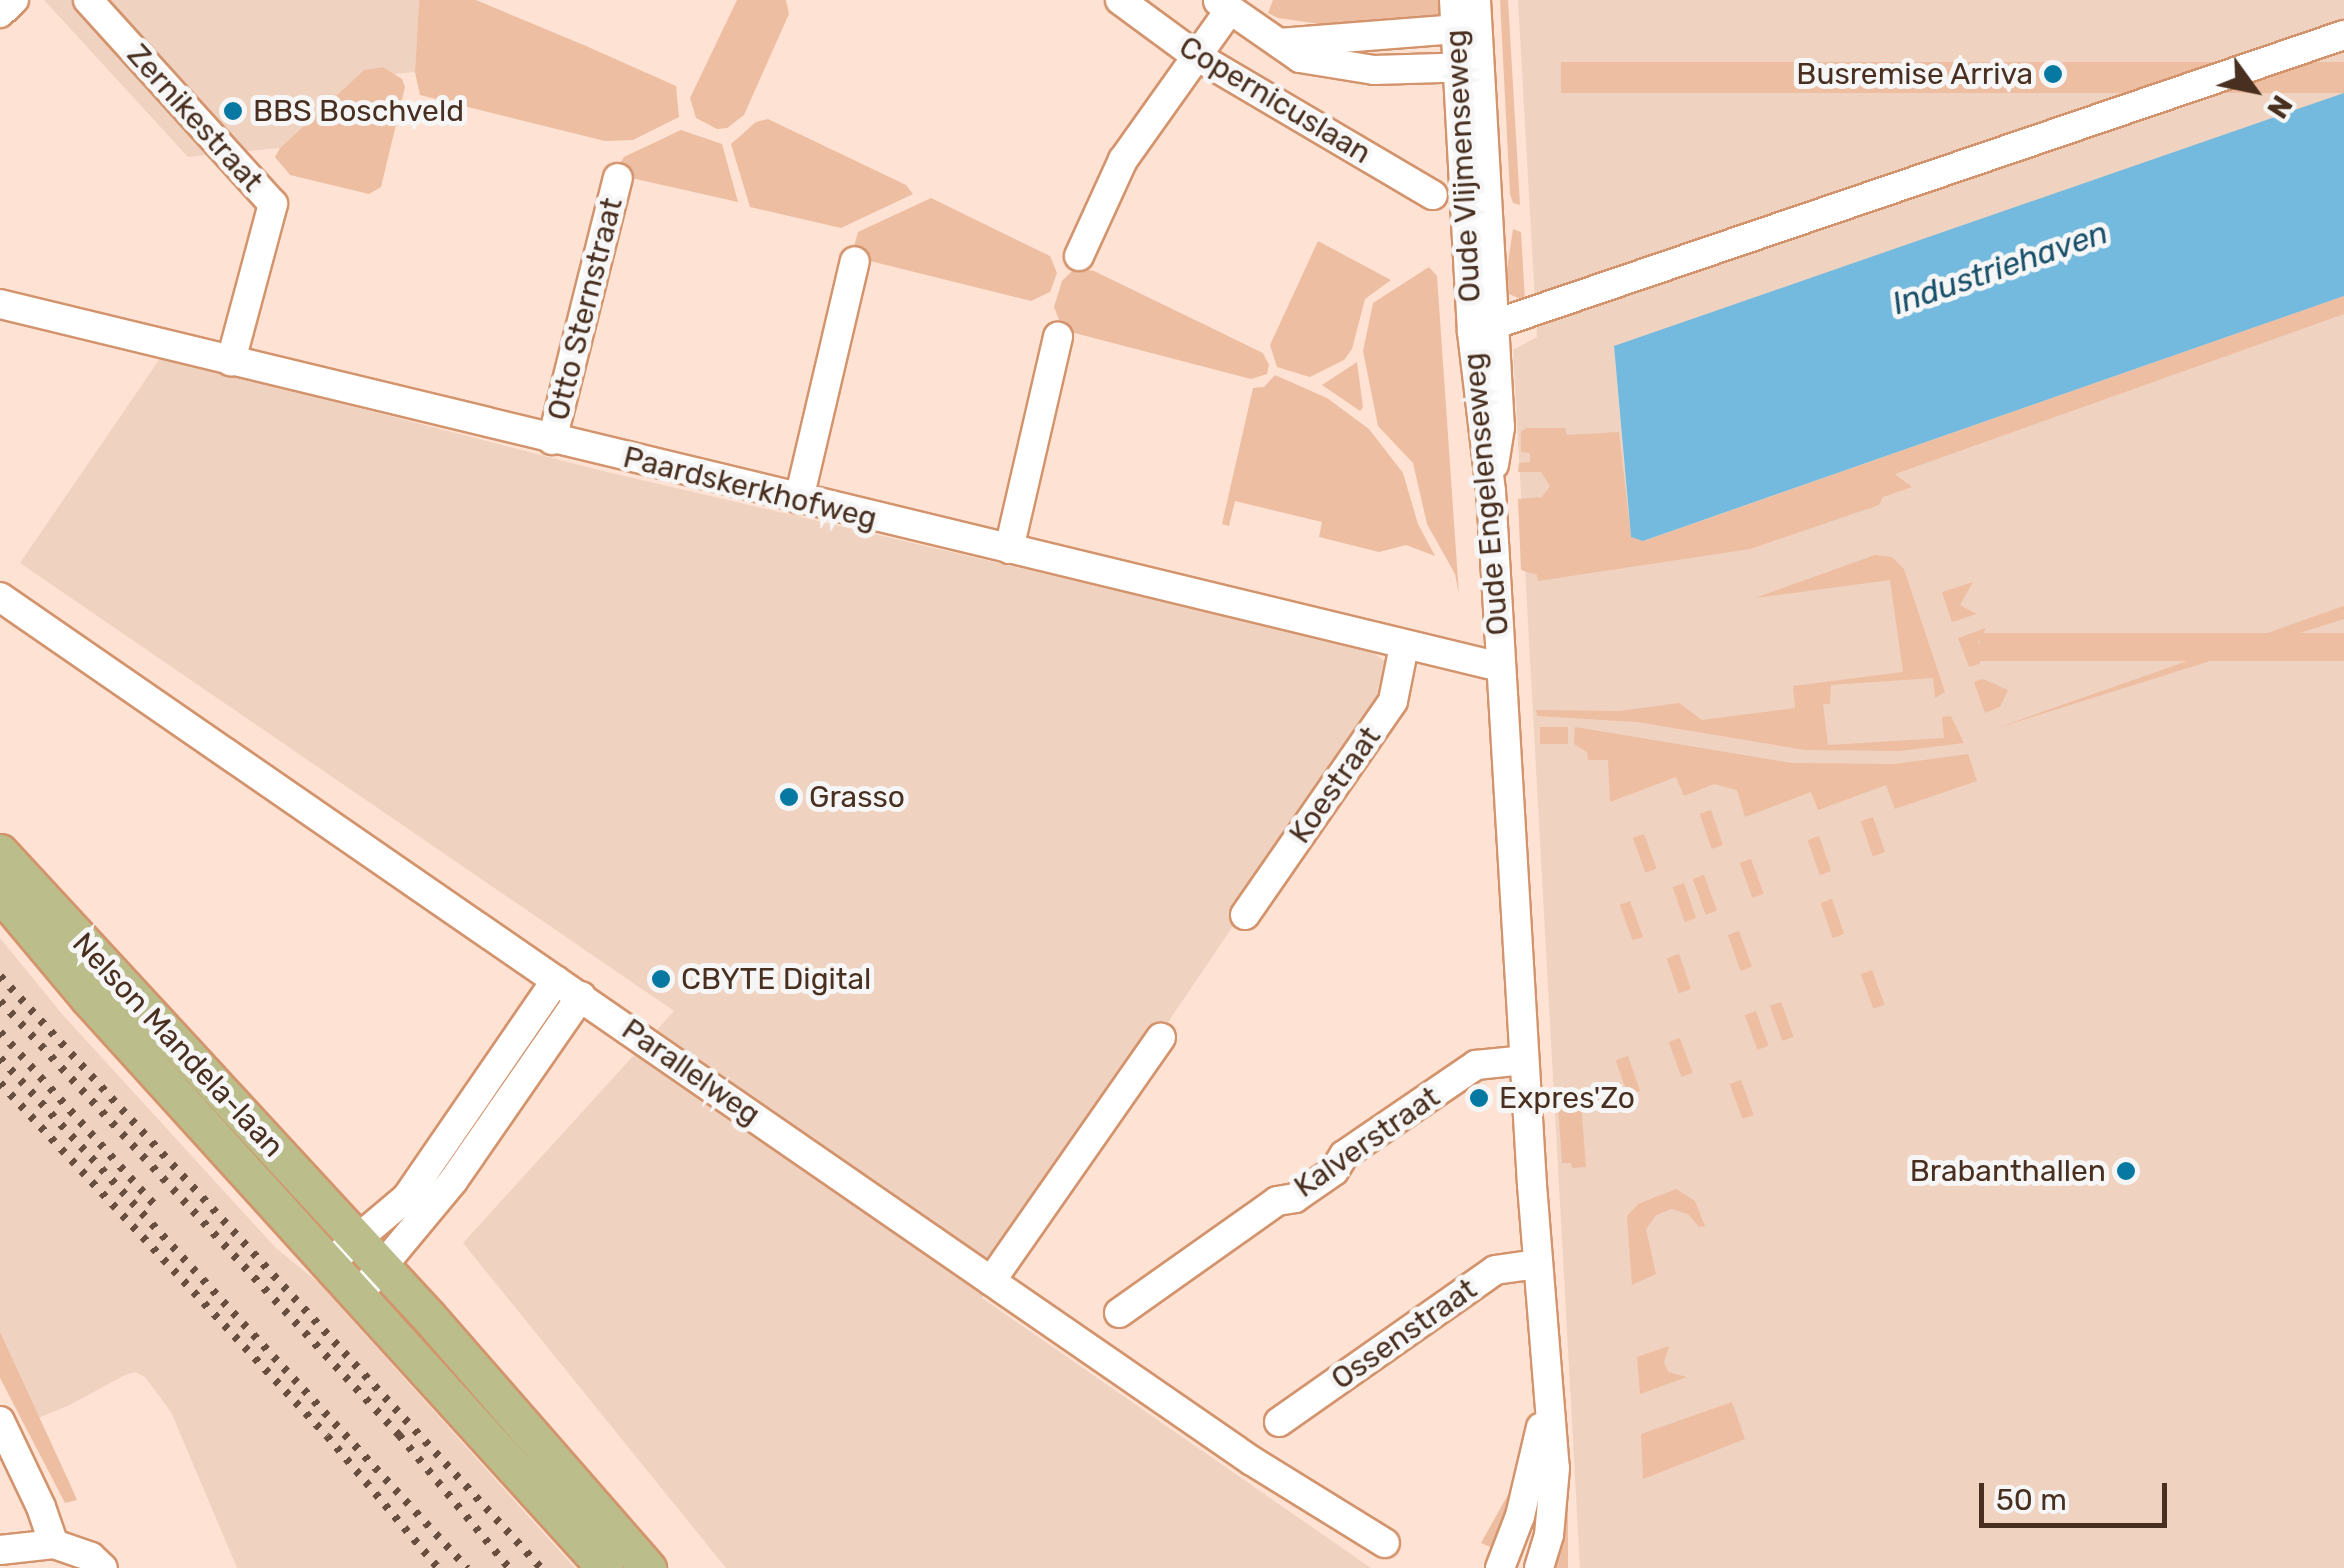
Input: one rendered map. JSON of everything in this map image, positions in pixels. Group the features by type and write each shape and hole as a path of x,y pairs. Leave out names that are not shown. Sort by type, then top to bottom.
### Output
{"main road":[{"name":"Nelson Mandela-laan","path":"0,852 370,1280 606,1568"},
{"name":"Nelson Mandela-laan","path":"0,893 88,998 344,1250"},
{"name":"Nelson Mandela-laan","path":"370,1280 648,1568"}],"street":[{"path":"0,13 14,0"},
{"name":"Zernikestraat","path":"88,0 273,204 231,361"},
{"name":"Copernicuslaan","path":"1120,0 1195,55 1433,194"},
{"name":"Oude Vlijmenseweg","path":"1454,0 1470,19 1469,67 1483,329"},
{"path":"1079,256 1122,160 1195,55 1223,5"},
{"name":"Copernicuslaan","path":"1223,5 1300,58 1336,67 1469,67"},
{"name":"Copernicuslaan","path":"1278,43 1470,19"},
{"name":"Oude Engelenseweg","path":"1538,1568 1549,1535 1555,1488 1524,1060 1483,329 2344,34"},
{"name":"Otto Sternstraat","path":"552,440 618,178"},
{"path":"799,499 854,260"},
{"name":"Paardskerkhofweg","path":"0,304 1501,668"},
{"path":"1009,550 1058,337"},
{"name":"Parallelweg","path":"0,597 1269,1472 1385,1543"},
{"name":"Koestraat","path":"1245,914 1393,701 1404,646"},
{"path":"344,1250 420,1181 556,980"},
{"path":"370,1280 453,1181 581,996"},
{"path":"990,1281 1161,1037"},
{"name":"Kalverstraat","path":"1118,1313 1277,1200 1294,1198 1334,1170 1344,1156 1476,1065 1524,1060"},
{"name":"Ossenstraat","path":"1279,1422 1495,1270 1537,1264"},
{"name":"Oude Engelenseweg","path":"1500,1568 1534,1464 1546,1396"},
{"path":"0,1421 42,1507 54,1544"},
{"path":"0,1550 54,1544 91,1557 103,1568"}],"shaded area":[{"name":"BBS Boschveld","path":"44,0 419,0 415,72 394,74 383,67 364,70 280,148 188,157"},
{"path":"419,0 476,0 676,86 679,117 633,140 605,141 420,95 415,72"},
{"path":"737,0 786,0 789,14 744,115 727,128 717,129 696,118 690,98"},
{"path":"1273,0 1445,0 1440,21 1347,28 1278,18 1268,13"},
{"path":"1500,0 1508,0 1520,205 1513,203 1510,194"},
{"path":"1518,0 2344,0 2344,95 1614,347 1631,537 1643,541 2344,296 2344,1568 1580,1568 1513,350 1537,337"},
{"path":"1561,62 2344,62 2344,93 1561,93"},
{"path":"383,67 402,79 405,87 381,187 369,194 290,175 275,157 280,148 364,70"},
{"path":"768,119 906,185 913,194 841,228 750,207 731,144 756,122"},
{"path":"681,130 722,144 738,202 627,177 618,166 624,157"},
{"path":"931,198 1050,256 1057,273 1050,292 1031,301 862,259 853,250 858,232"},
{"path":"1513,229 1521,232 1525,301 1509,294 1507,269"},
{"path":"1318,241 1391,280 1365,299 1352,349 1344,360 1310,377 1277,367 1270,345"},
{"path":"1429,267 1437,276 1459,595 1455,574 1427,524 1413,463 1378,426 1363,351 1373,303"},
{"path":"1075,268 1094,271 1263,353 1269,365 1267,374 1251,379 1063,330 1054,307 1062,281"},
{"path":"2344,296 2344,314 1895,474 1912,487 1883,497 1879,505 1750,549 1538,581 1537,575 1521,570 1518,499 1542,497 1550,486 1541,472 1518,472 1519,463 1530,462 1530,453 1521,452 1521,432 1526,428 1565,428 1567,435 1619,432 1631,537 1644,541"},
{"path":"161,357 599,470 1368,649 1390,665 1376,714 982,1298 1371,1568 726,1568 463,1243 674,1011 20,563"},
{"path":"1357,362 1363,407 1360,411 1322,385"},
{"path":"1275,375 1327,398 1369,429 1403,473 1418,524 1435,556 1406,545 1379,552 1319,537 1322,522 1235,501 1229,526 1222,524 1253,388 1264,387"},
{"path":"1875,555 1892,557 1904,569 1945,692 1935,698 1933,678 1831,685 1830,704 1823,704 1828,745 1944,738 1942,717 1951,716 1964,743 1899,751 1805,750 1637,722 1537,716 1536,710 1619,711 1679,703 1702,720 1795,708 1793,686 1903,672 1890,580 1755,598"},
{"path":"1973,582 1960,605 1977,614 1952,622 1942,592"},
{"path":"2344,606 2344,619 1991,730"},
{"path":"1986,628 1978,643 1987,648 1979,664 1969,667 1958,638"},
{"path":"1980,633 2344,633 2344,661 1980,661"},
{"path":"1983,679 2008,690 2000,707 1985,713 1974,682"},
{"path":"1540,727 1568,727 1568,744 1540,744"},
{"path":"1575,727 1792,763 1895,764 1968,754 1977,781 1895,809 1886,785 1818,810 1811,792 1745,817 1737,790 1714,784 1684,796 1676,777 1610,802 1608,760 1588,760 1587,752 1574,744"},
{"path":"1711,810 1723,845 1712,849 1700,814"},
{"path":"1873,817 1885,852 1873,856 1861,821"},
{"path":"1644,834 1657,869 1645,873 1633,838"},
{"path":"1819,836 1831,871 1820,875 1808,840"},
{"path":"1751,859 1764,894 1752,898 1740,863"},
{"path":"1704,875 1717,911 1706,915 1693,879"},
{"path":"1684,883 1696,918 1685,922 1673,887"},
{"path":"1832,899 1844,934 1833,938 1821,903"},
{"path":"1630,901 1643,937 1633,940 1620,905"},
{"path":"1739,931 1752,967 1741,971 1728,935"},
{"path":"0,938 62,1014 276,1248 319,1283 575,1568 237,1568 171,1412 145,1377 135,1372 123,1376 70,1405 28,1422 0,1366"},
{"path":"1679,954 1691,989 1679,993 1667,958"},
{"path":"1872,970 1885,1005 1873,1009 1861,974"},
{"path":"1781,1002 1794,1037 1782,1041 1770,1006"},
{"path":"1756,1011 1769,1046 1757,1050 1745,1015"},
{"path":"1680,1038 1693,1073 1681,1077 1669,1042"},
{"path":"1628,1056 1640,1091 1628,1095 1616,1060"},
{"path":"1741,1080 1754,1115 1742,1119 1730,1084"},
{"path":"1581,1103 1586,1167 1572,1168 1571,1163 1562,1163 1558,1105"},
{"path":"1676,1189 1695,1201 1705,1226 1699,1227 1688,1214 1672,1209 1656,1215 1646,1229 1656,1274 1632,1285 1627,1216 1638,1204"},
{"path":"0,1332 77,1500 65,1503 0,1378"},
{"path":"1669,1346 1664,1362 1668,1372 1687,1377 1640,1394 1637,1357"},
{"path":"1732,1402 1745,1439 1643,1479 1641,1434"},
{"path":"1515,1482 1499,1551 1481,1543"},
{"path":"1563,1508 1568,1508 1568,1568 1551,1568"}],"water":[{"name":"Industriehaven","path":"2344,93 2344,296 1643,541 1631,537 1614,346"}],"railway":[{"path":"0,976 541,1568"},
{"path":"0,1001 399,1435 509,1568"},
{"path":"0,1032 159,1210"},
{"path":"0,1058 467,1568"},
{"path":"0,1083 327,1436 438,1568"}],"place":[{"name":"Busremise Arriva","path":"2053,74"},
{"name":"BBS Boschveld","path":"233,111"},
{"name":"Grasso","path":"789,797"},
{"name":"CBYTE Digital","path":"661,979"},
{"name":"Expres'Zo","path":"1479,1098"},
{"name":"Brabanthallen","path":"2126,1171"}]}
